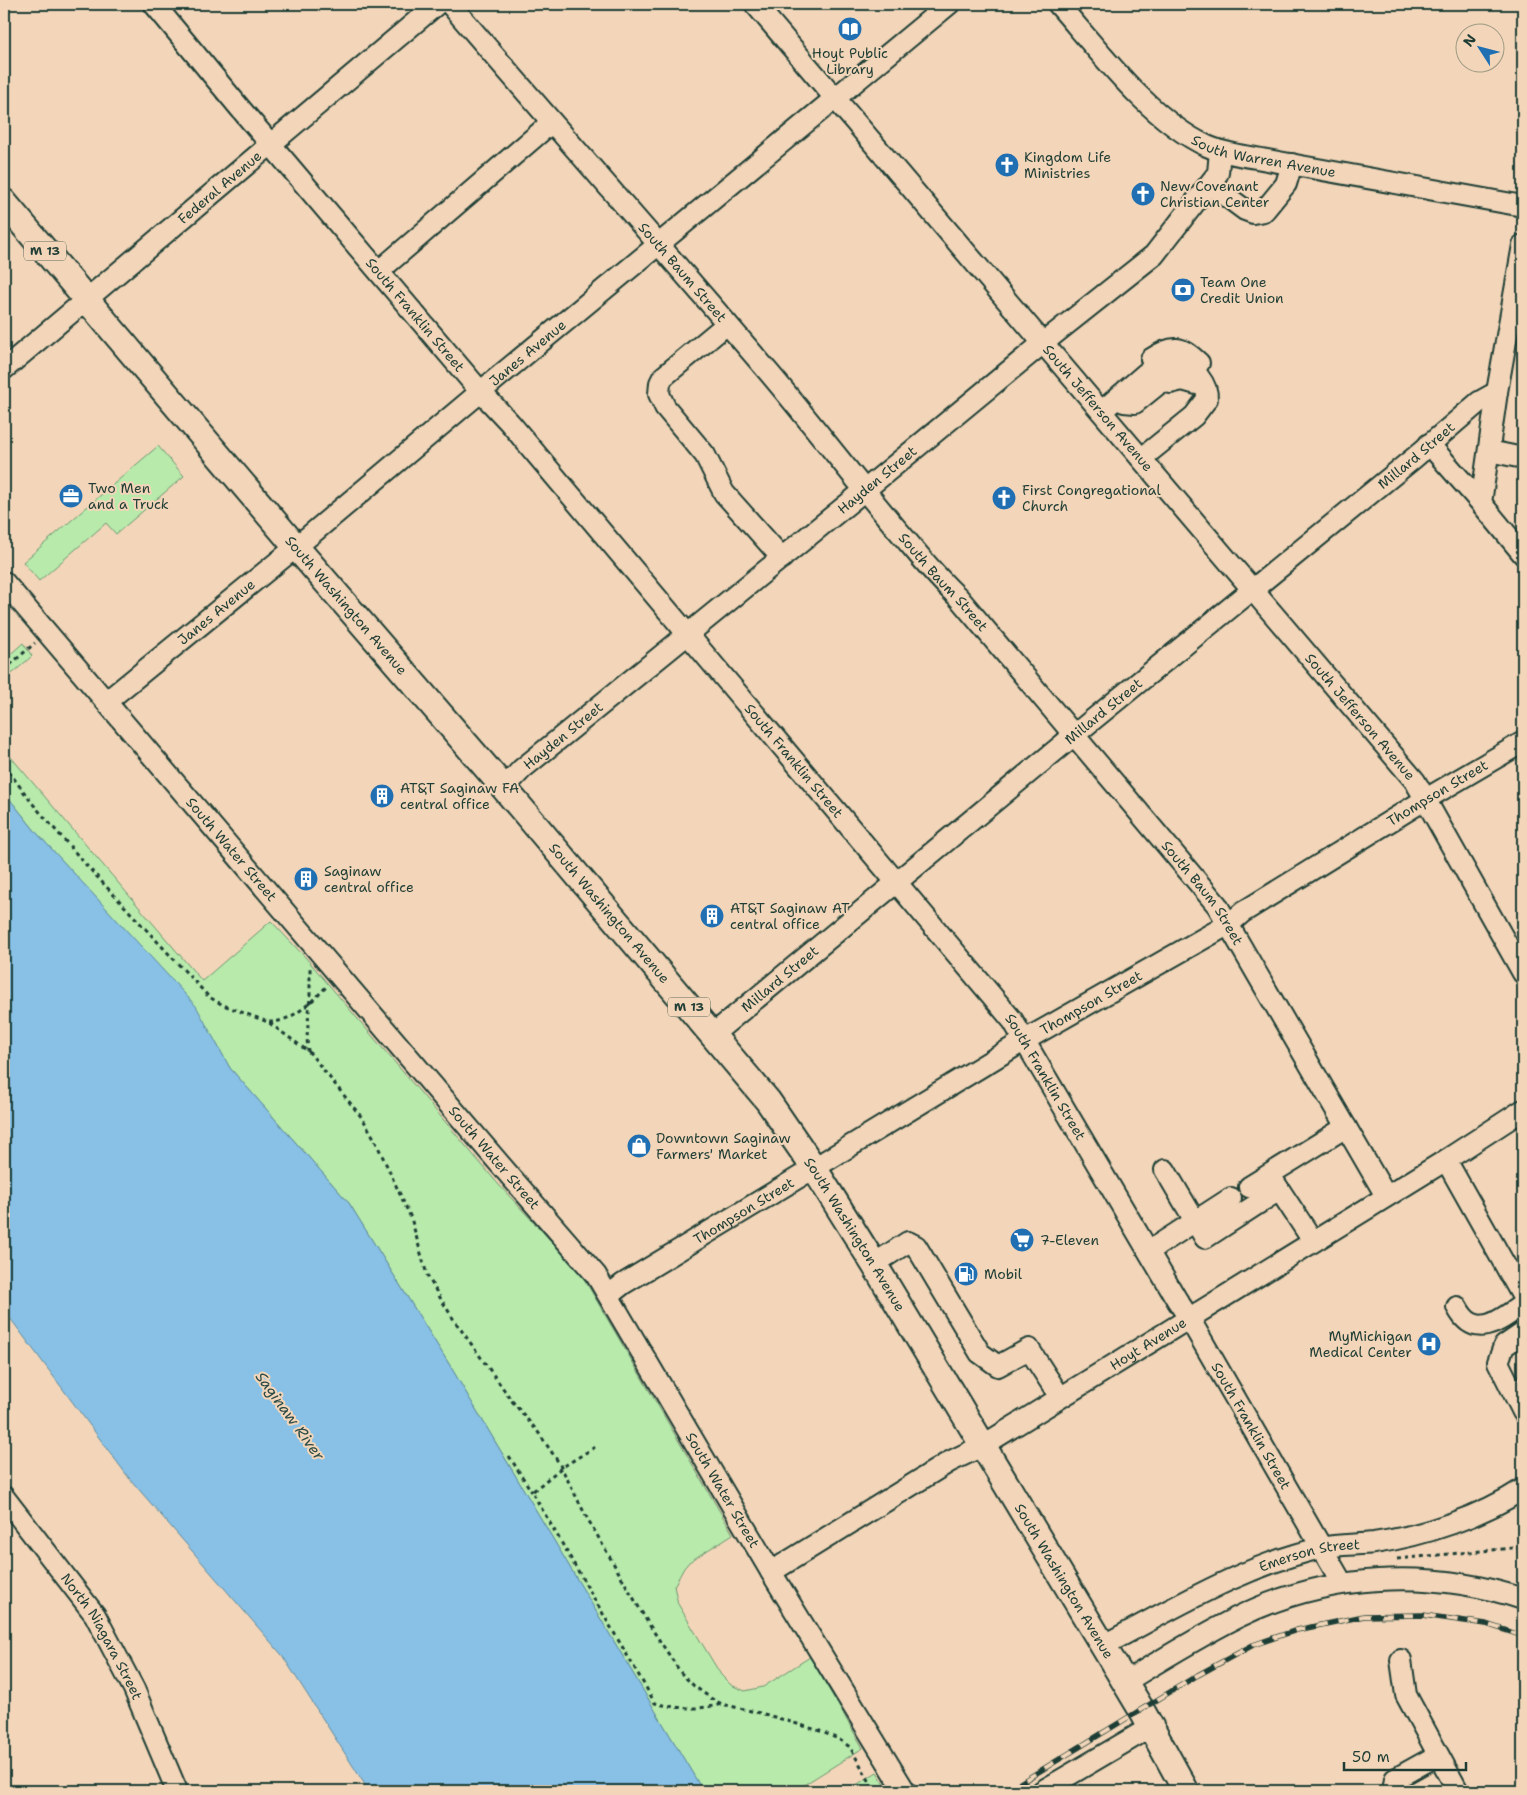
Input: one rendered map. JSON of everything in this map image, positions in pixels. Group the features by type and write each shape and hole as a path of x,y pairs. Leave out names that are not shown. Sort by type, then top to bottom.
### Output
{"main road":[{"name":"South Washington Avenue","path":"4,202 296,547 504,788 768,1101 814,1168 874,1264 1151,1727 1186,1791"}],"street":[{"name":"South Franklin Street","path":"154,4 480,392 516,430 1013,1021 1148,1251 1190,1318 1342,1583"},
{"name":"Federal Avenue","path":"4,369 437,4"},
{"name":"South Baum Street","path":"450,4 551,123 659,244 809,421 864,490 1075,734 1217,905 1386,1196"},
{"name":"South Jefferson Avenue","path":"755,4 1415,781 1523,973"},
{"name":"Janes Avenue","path":"107,701 296,547 480,392 949,4"},
{"name":"South Warren Avenue","path":"1058,4 1154,110 1191,137 1220,151 1523,206"},
{"path":"379,271 551,123"},
{"name":"Hayden Street","path":"504,788 522,770 687,634 1043,343 1154,255 1218,173 1220,151"},
{"path":"1207,187 1244,210 1253,213 1264,211 1286,184 1292,164"},
{"path":"1207,187 1233,212 1245,221 1251,222 1267,217 1288,191 1286,184"},
{"path":"1481,503 1497,392 1523,245"},
{"path":"727,324 664,377 660,383 660,399 705,455 724,493 782,558"},
{"path":"1142,458 1208,404 1214,392 1211,380 1199,363 1187,357 1179,356 1165,359 1156,375"},
{"path":"1104,414 1126,401 1156,375 1176,364 1182,364 1191,370 1201,380 1206,390 1207,399 1198,412"},
{"path":"1156,375 1180,372 1186,375 1196,384 1203,396 1204,404 1198,412"},
{"name":"Millard Street","path":"712,1035 1479,402 1497,392"},
{"path":"1430,444 1523,554"},
{"path":"1489,451 1523,458"},
{"name":"South Water Street","path":"4,582 596,1275 771,1572 905,1791"},
{"name":"Thompson Street","path":"608,1295 623,1284 1025,1040 1229,924 1243,912 1426,799 1523,742"},
{"name":"Hoyt Avenue","path":"771,1572 949,1462 982,1446 1446,1160 1523,1110"},
{"path":"1165,1170 1205,1238 1346,1127"},
{"path":"1446,1160 1523,1297"},
{"path":"1249,1187 1275,1182"},
{"path":"1275,1182 1313,1241"},
{"path":"1148,1251 1231,1198"},
{"path":"874,1264 908,1242 916,1246 980,1354 998,1366 1029,1349 1060,1397"},
{"path":"1457,1307 1461,1316 1468,1322 1482,1327 1495,1323 1523,1304"},
{"path":"1523,1333 1504,1346 1498,1362 1523,1412"},
{"name":"Emerson Street","path":"1102,1646 1221,1583 1278,1561 1322,1548 1375,1543 1440,1528 1523,1489"},
{"name":"North Niagara Street","path":"4,1497 95,1615 134,1688 177,1791"},
{"path":"1124,1682 1237,1617 1287,1598 1342,1583 1386,1579 1434,1580 1466,1584 1523,1599"},
{"path":"1497,1591 1523,1588"},
{"path":"1402,1660 1406,1695 1458,1791"},
{"path":"1042,1791 1151,1727"},
{"path":"1393,1791 1394,1779 1438,1755"}],"path":[{"path":"4,670 48,633"},
{"path":"4,765 32,803 80,859 209,996 223,1005 268,1022 308,1052 363,1119 374,1138 411,1218 427,1275 436,1291 454,1320 512,1401 538,1432 561,1468 586,1516 648,1623 681,1673 694,1686 722,1704 794,1723 838,1739 850,1747 875,1791"},
{"path":"308,1052 307,1038 312,944"},
{"path":"268,1022 277,1022 309,1005 338,974"},
{"path":"532,1492 561,1468 594,1447"},
{"path":"509,1456 655,1703 683,1708 699,1708 722,1704"},
{"path":"1396,1559 1523,1547"}],"green space":[{"path":"158,446 184,476 116,534 106,523 39,581 23,562"},
{"path":"23,643 32,656 4,681 4,660"},
{"path":"4,749 202,981 271,921 306,958 499,1185 580,1272 733,1534 689,1562 684,1568 674,1586 678,1604 721,1675 731,1685 745,1691 763,1687 810,1657 863,1748 794,1791 703,1791 449,1364 349,1203 230,1068 195,1006 36,832 4,792"},
{"path":"877,1772 889,1791 856,1791 853,1787"}],"water":[{"name":"Saginaw River","path":"4,792 36,832 196,1006 230,1068 349,1203 449,1364 703,1791 369,1791 282,1655 129,1478 4,1310"}],"railway":[{"path":"1007,1791 1198,1675 1253,1645 1297,1630 1364,1616 1423,1615 1486,1624 1523,1636"}],"place":[{"name":"Hoyt Public Library","path":"850,29"},
{"name":"Kingdom Life Ministries","path":"1007,165"},
{"name":"New Covenant Christian Center","path":"1143,194"},
{"name":"Team One Credit Union","path":"1183,290"},
{"name":"Two Men and a Truck","path":"71,496"},
{"name":"First Congregational Church","path":"1004,498"},
{"name":"AT&T Saginaw FA central office","path":"382,796"},
{"name":"Saginaw central office","path":"306,879"},
{"name":"AT&T Saginaw AT central office","path":"712,916"},
{"name":"Downtown Saginaw Farmers' Market","path":"639,1146"},
{"name":"7-Eleven","path":"1022,1240"},
{"name":"Mobil","path":"966,1274"},
{"name":"MyMichigan Medical Center","path":"1429,1344"}]}
